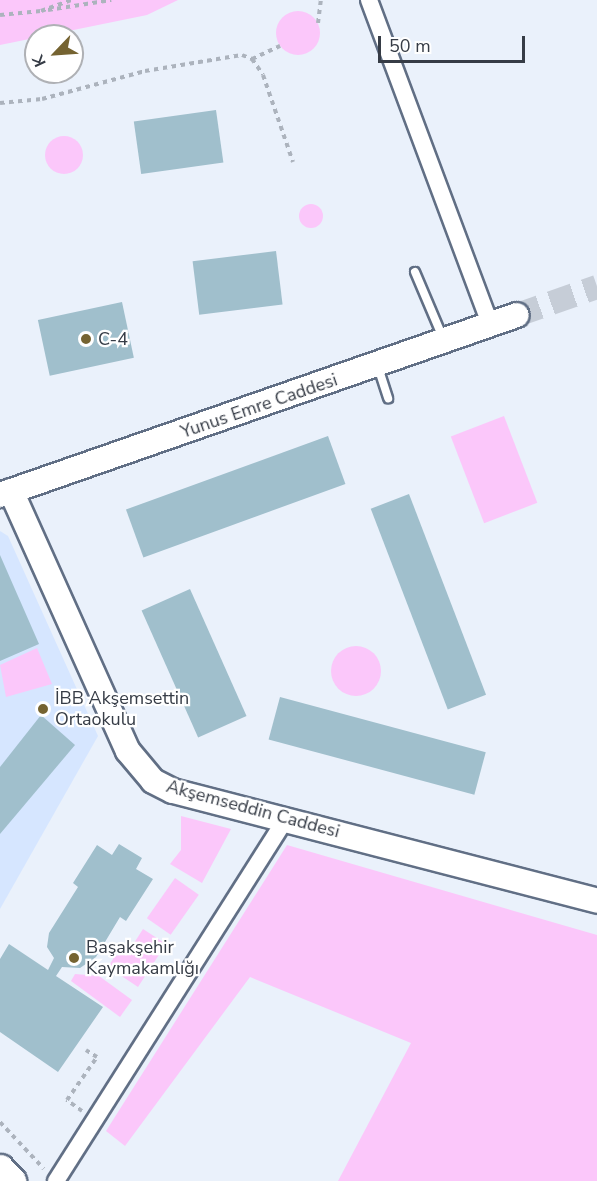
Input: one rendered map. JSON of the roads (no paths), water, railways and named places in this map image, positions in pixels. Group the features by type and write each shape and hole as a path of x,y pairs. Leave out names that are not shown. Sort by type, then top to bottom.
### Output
{"main road":[{"path":"0,1168 12,1181"}],"street":[{"path":"369,0 490,324"},
{"name":"Yunus Emre Caddesi","path":"5,493 377,366 517,315"},
{"name":"Akşemseddin Caddesi","path":"5,493 137,767 173,791 597,901"},
{"path":"51,1177 94,1120 286,819"}],"lane":[{"path":"415,272 444,341"},
{"path":"377,366 388,398"}],"tunnel":[{"path":"517,315 597,287"}],"place":[{"name":"C-4","path":"86,339"},
{"name":"İBB Akşemsettin Ortaokulu","path":"43,709"},
{"name":"Başakşehir Kaymakamlığı","path":"74,958"}]}
